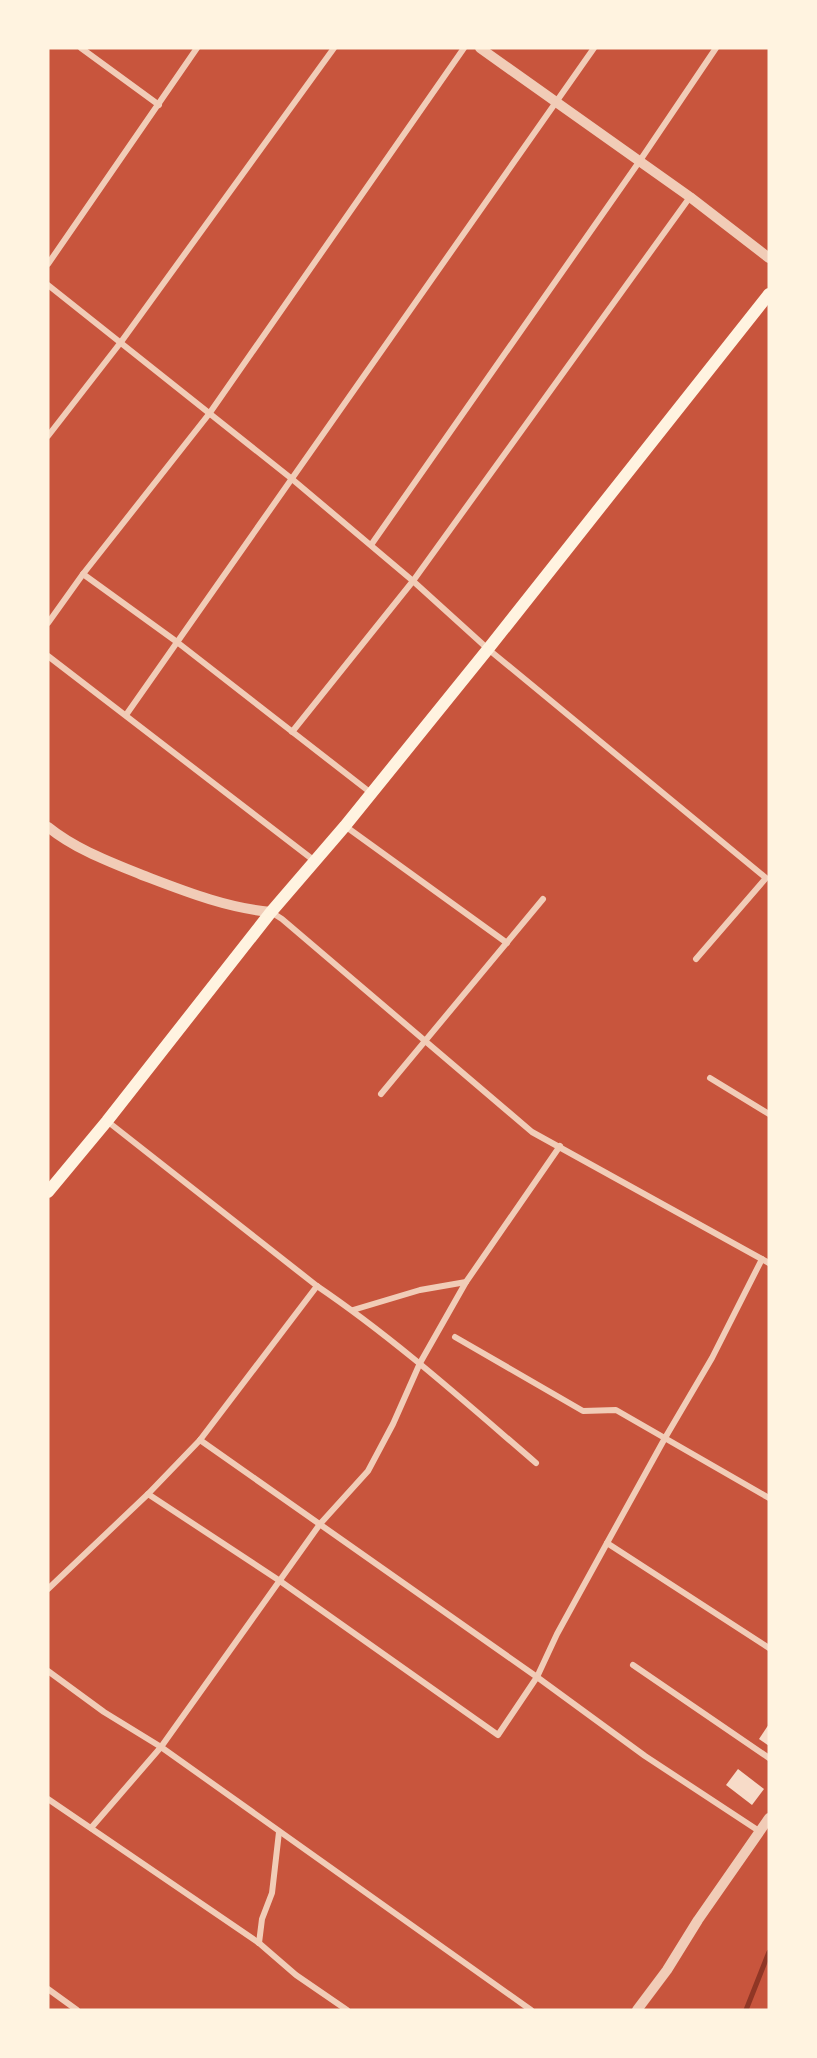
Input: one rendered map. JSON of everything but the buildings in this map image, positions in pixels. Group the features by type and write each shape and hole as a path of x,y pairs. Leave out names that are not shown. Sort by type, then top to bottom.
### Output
{"main road":[{"path":"48,1192 107,1121 271,912 316,862 488,649 769,294"}],"street":[{"path":"81,48 159,105"},
{"path":"48,264 197,48"},
{"path":"48,436 121,342 334,48"},
{"path":"48,623 209,414 464,48"},
{"path":"480,48 690,198 769,258"},
{"path":"126,715 594,48"},
{"path":"371,545 716,48"},
{"path":"292,732 412,581 690,198"},
{"path":"48,285 292,479 371,545 488,649 766,878 696,959"},
{"path":"84,574 177,642 371,793"},
{"path":"48,656 316,862"},
{"path":"345,826 507,943"},
{"path":"48,827 87,851 170,886 232,907 271,912 532,1132 769,1263"},
{"path":"381,1094 543,899"},
{"path":"710,1078 769,1114"},
{"path":"107,1121 317,1286 353,1310 420,1363 536,1463"},
{"path":"92,1828 161,1747 320,1524 368,1471 393,1424 420,1363 466,1282 560,1146"},
{"path":"148,1494 280,1581 498,1735 537,1677 557,1634 665,1438 712,1358 762,1259"},
{"path":"353,1310 420,1290 466,1282"},
{"path":"48,1589 148,1494 200,1440 317,1286"},
{"path":"455,1337 583,1411 616,1410 769,1498"},
{"path":"200,1440 537,1677 645,1756 759,1832"},
{"path":"607,1543 769,1648"},
{"path":"633,1665 769,1758"},
{"path":"48,1671 104,1712 161,1747 531,2010"},
{"path":"48,1798 259,1943 296,1975 347,2010"},
{"path":"637,2010 667,1970 769,1818"},
{"path":"259,1943 262,1918 272,1893 279,1832"},
{"path":"48,1989 76,2010"}],"waterway":[{"path":"746,2010 769,1952"}]}
